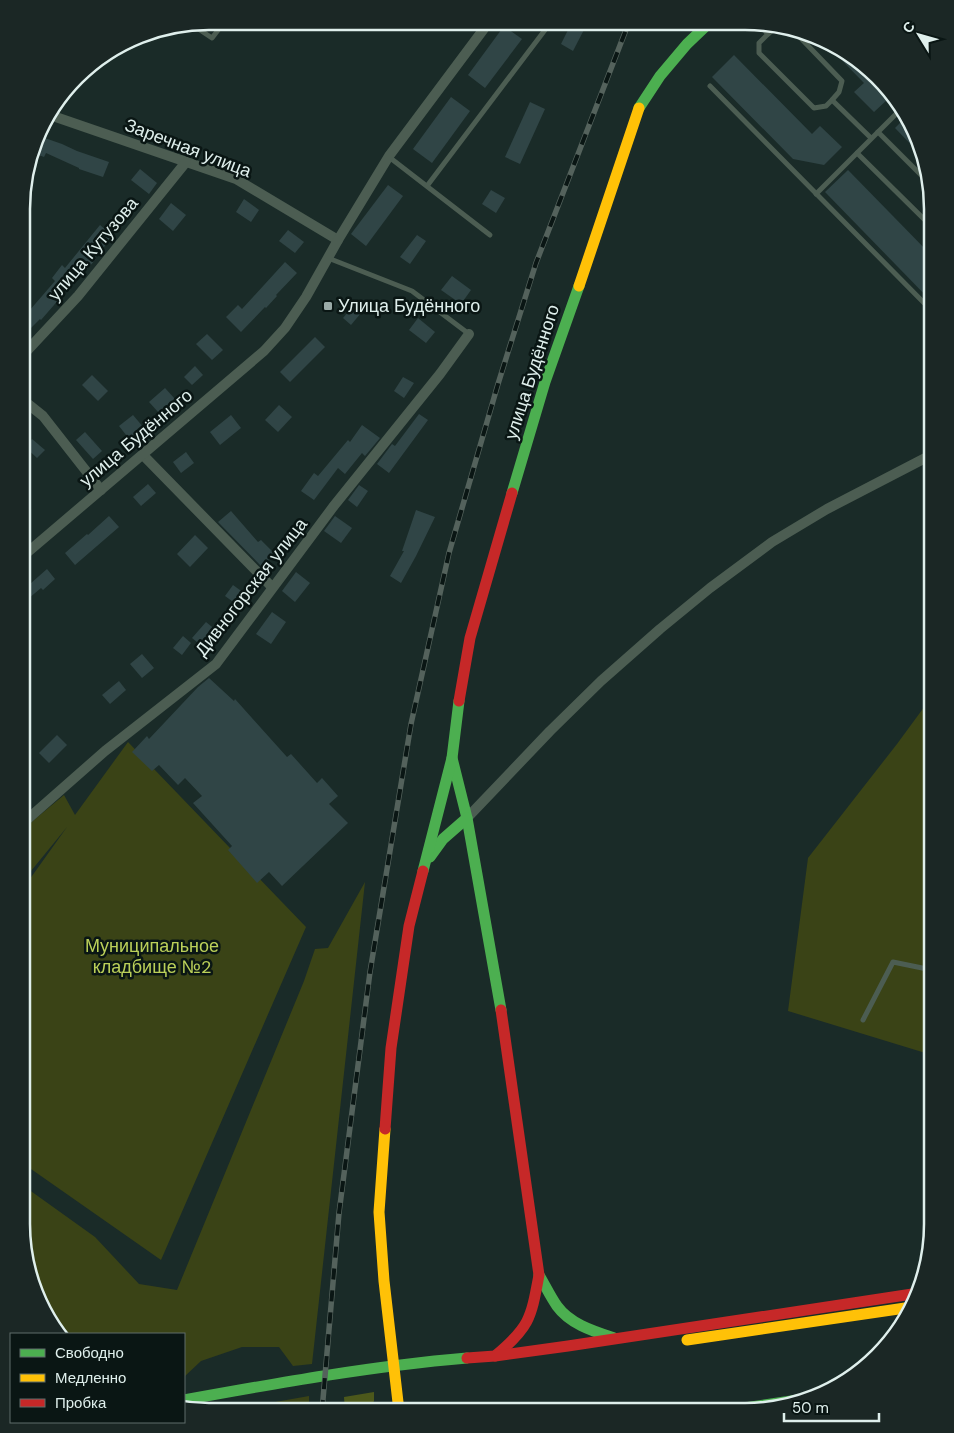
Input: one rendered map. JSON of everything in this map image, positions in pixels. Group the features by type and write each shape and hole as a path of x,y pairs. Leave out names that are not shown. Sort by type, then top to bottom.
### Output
{"main road":[{"name":"улица Будённого","path":"452,758 458,704 470,638 492,558 545,382 582,278 637,111 660,76 701,30"},
{"path":"452,758 467,818 502,1014 539,1274 534,1302 527,1325 508,1346 495,1356"},
{"path":"398,1403 384,1281 379,1212 391,1048 409,926 452,758"},
{"path":"424,866 443,839 467,818"},
{"path":"539,1274 557,1307 576,1322 618,1341"},
{"path":"381,1379 495,1356 618,1341 909,1295"},
{"path":"678,1341 903,1309"},
{"path":"584,1355 659,1344"},
{"path":"185,1400 417,1371 556,1359"},
{"path":"214,1403 264,1390 332,1386"}],"street":[{"name":"улица Будённого","path":"30,550 264,351 285,328 306,297 389,156 482,30"},
{"name":"Заречная улица","path":"55,117 236,179 338,240"},
{"name":"улица Кутузова","path":"30,347 78,296 186,162"},
{"name":"Дивногорская улица","path":"30,817 105,751 216,664 333,506 440,374 469,334"},
{"path":"30,406 43,416 101,490"},
{"path":"143,455 272,587"},
{"path":"467,818 601,681 710,588 772,542 827,509 924,459"}],"lane":[{"path":"200,30 212,38 218,30"},
{"path":"427,186 545,30"},
{"path":"765,31 768,34 759,44 759,53 814,108 826,106 839,92 842,81 801,39"},
{"path":"710,86 924,303"},
{"path":"832,100 871,138"},
{"path":"816,194 897,113"},
{"path":"878,132 921,175"},
{"path":"857,153 924,219"},
{"path":"389,156 490,235"},
{"path":"328,258 412,291 469,334"},
{"path":"862,1020 893,962 924,968"}],"green space":[{"path":"924,707 924,1053 788,1011 808,858"},
{"name":"Муниципальное кладбище №2","path":"128,742 306,927 161,1260 30,1168 30,879 67,827 30,872 30,823 64,795 75,815"},
{"path":"365,882 312,1364 293,1366 279,1347 242,1347 201,1361 185,1376 185,1333 67,1333 48,1303 39,1282 33,1259 30,1236 30,1190 95,1237 139,1284 177,1290 304,981 315,949 328,948"},
{"path":"374,1392 373,1403 344,1403 344,1397"},
{"path":"309,1396 309,1403 269,1403"}],"building":[{"path":"501,30 510,30 522,39 485,88 468,75"},
{"path":"568,30 584,30 573,51 561,44"},
{"path":"734,55 812,134 820,126 842,147 824,165 793,159 712,77"},
{"path":"837,55 872,82 887,100 874,112 854,92 864,83"},
{"path":"451,97 470,111 432,163 413,149"},
{"path":"530,102 545,109 520,164 505,157"},
{"path":"901,122 913,147 895,128"},
{"path":"45,138 109,162 103,177 79,169 46,153 44,157 38,155"},
{"path":"140,169 157,183 149,194 131,180"},
{"path":"848,170 924,248 924,294 825,192"},
{"path":"388,185 403,196 366,246 351,234"},
{"path":"491,190 505,198 496,213 482,204"},
{"path":"244,199 259,210 251,222 236,212"},
{"path":"171,203 186,215 173,231 159,219"},
{"path":"100,225 113,236 69,291 67,290 41,320 30,329 30,310 55,281 52,278 62,265 65,268"},
{"path":"288,230 304,242 295,253 279,241"},
{"path":"417,235 426,241 410,264 400,257"},
{"path":"285,262 297,273 266,308 241,332 226,317 238,305 242,309"},
{"path":"452,276 471,290 461,304 441,290"},
{"path":"358,300 366,307 351,325 343,318"},
{"path":"418,318 435,332 426,343 409,330"},
{"path":"207,334 223,350 212,360 196,344"},
{"path":"315,337 325,347 290,382 280,372"},
{"path":"195,366 203,375 192,385 184,377"},
{"path":"92,375 108,391 98,401 82,385"},
{"path":"403,377 414,383 404,398 394,391"},
{"path":"165,388 175,399 159,413 149,402"},
{"path":"279,405 292,417 278,432 265,420"},
{"path":"419,414 428,420 389,473 377,464 392,444 395,446"},
{"path":"133,415 144,428 130,440 119,426"},
{"path":"231,415 241,428 220,445 210,432"},
{"path":"362,425 380,438 365,456 362,453 345,474 338,468 314,500 301,491 314,473 318,476 348,440 350,442"},
{"path":"85,432 102,451 93,459 76,440"},
{"path":"32,439 45,450 37,458 30,452 30,441"},
{"path":"186,452 194,463 181,473 173,462"},
{"path":"148,484 156,493 141,506 133,497"},
{"path":"359,485 368,491 357,507 348,500"},
{"path":"416,510 435,517 401,583 390,576 404,551 402,551"},
{"path":"231,511 258,542 261,540 275,554 262,567 218,522"},
{"path":"109,516 119,527 75,565 65,553"},
{"path":"335,516 352,528 341,543 324,531"},
{"path":"195,535 208,548 190,567 177,554"},
{"path":"47,569 55,579 43,590 41,588 30,597 30,584"},
{"path":"296,572 310,583 295,602 282,591"},
{"path":"233,585 244,593 236,604 225,596"},
{"path":"272,612 286,622 271,644 256,634"},
{"path":"206,622 217,631 203,647 192,638"},
{"path":"183,636 191,643 182,655 173,648"},
{"path":"142,654 154,668 142,678 130,664"},
{"path":"209,678 234,701 235,699 287,757 291,754 317,783 322,778 338,796 329,804 348,823 282,886 269,872 257,883 228,850 232,846 193,803 202,796 185,778 178,785 159,765 152,771 132,752 147,736 149,739 198,687"},
{"path":"119,681 126,690 110,704 102,695"},
{"path":"57,735 67,745 49,763 39,753"}],"railway":[{"path":"323,1403 339,1213 370,972 411,724 449,553 498,384 536,263 626,30"}],"traffic: fast":[{"path":"639,108 660,76 702,30"},
{"path":"512,493 545,382 579,286"},
{"path":"459,701 452,758 467,818 501,1010"},
{"path":"423,871 452,758"},
{"path":"430,857 443,839 467,818"},
{"path":"539,1275 557,1306 568,1318 598,1333 614,1338"},
{"path":"185,1400 360,1370 467,1358"}],"traffic: slow":[{"path":"579,286 639,108"},
{"path":"385,1129 379,1212 384,1281 398,1403"},
{"path":"687,1340 903,1308"}],"traffic: jam":[{"path":"459,701 470,638 512,493"},
{"path":"385,1129 391,1048 409,926 423,871"},
{"path":"495,1356 516,1337 527,1321 534,1302 539,1275 501,1010"},
{"path":"467,1358 568,1346 909,1294"}],"place":[{"name":"Улица Будённого","path":"328,306"}]}
